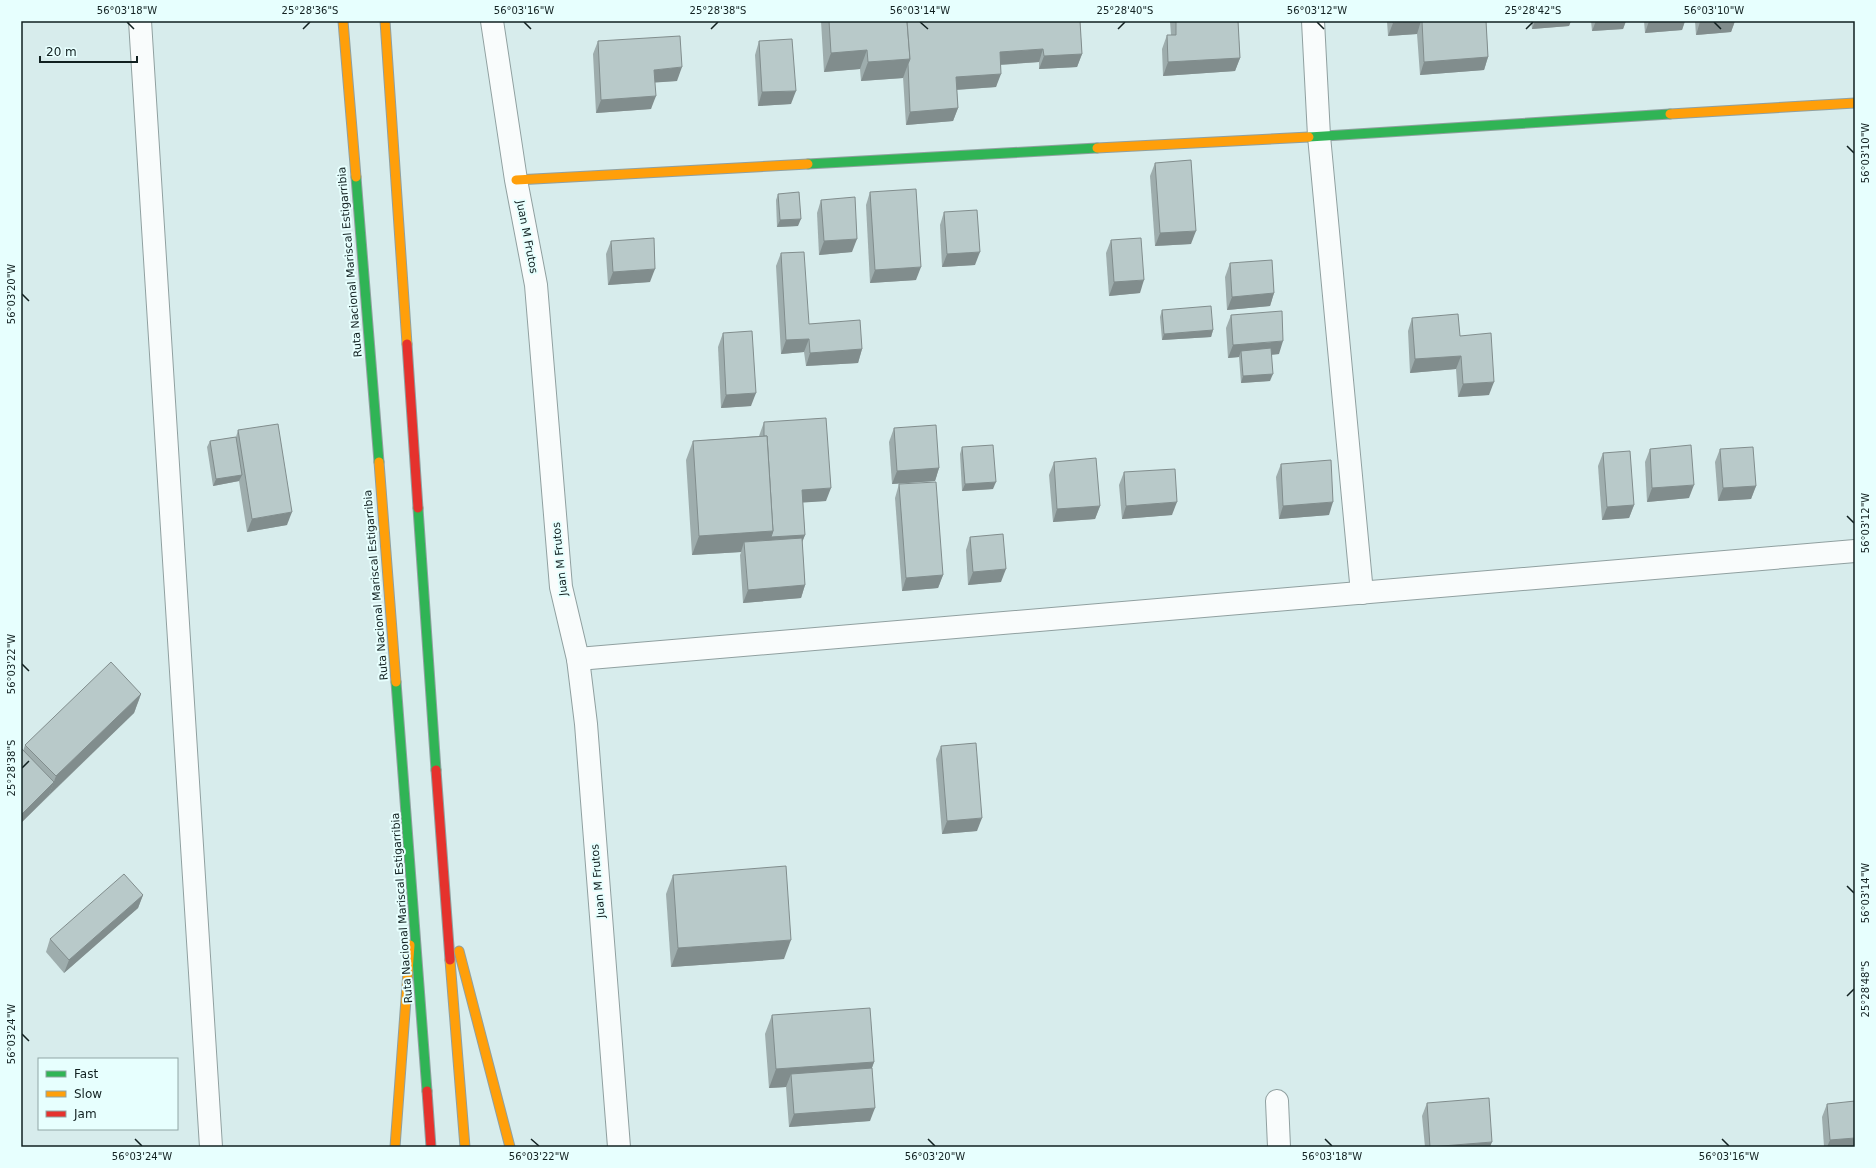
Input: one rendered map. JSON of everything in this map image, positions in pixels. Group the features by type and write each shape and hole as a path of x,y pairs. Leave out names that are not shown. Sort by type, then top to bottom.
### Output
{"main road":[{"name":"Ruta Nacional Mariscal Estigarribia","path":"343,21 414,902 431,1147"},
{"path":"385,21 444,891 465,1147"},
{"path":"516,180 1319,136 1855,103"},
{"path":"444,891 510,1147"},
{"path":"395,1147 414,902"}],"street":[{"path":"140,21 211,1147"},
{"name":"Juan M Frutos","path":"492,21 516,180 536,285 561,586 578,659 586,731 619,1147"},
{"path":"1313,21 1319,136 1362,593"},
{"path":"578,659 1855,551"},
{"path":"1277,1101 1279,1147"}],"building":[{"path":"829,21 907,21 910,59 868,62 867,50 831,53"},
{"path":"907,21 1080,21 1082,54 1044,56 1043,49 1000,52 1001,74 956,77 958,108 910,112 908,64 910,59"},
{"path":"1176,21 1238,21 1240,58 1168,62 1167,35 1176,35"},
{"path":"1393,21 1415,21 1393,23"},
{"path":"1422,21 1486,21 1488,57 1424,62"},
{"path":"680,36 682,67 654,70 656,96 601,100 598,41"},
{"path":"792,39 796,91 762,92 759,41"},
{"path":"1191,160 1196,231 1160,233 1155,163"},
{"path":"916,189 921,267 875,270 870,192"},
{"path":"799,192 801,219 780,220 778,194"},
{"path":"855,197 857,239 824,241 821,200"},
{"path":"977,210 980,252 947,254 944,212"},
{"path":"654,238 655,269 613,272 611,241"},
{"path":"1141,238 1144,280 1114,282 1111,240"},
{"path":"804,252 809,324 860,320 862,349 810,353 809,339 786,340 781,253"},
{"path":"1272,260 1274,293 1232,297 1230,263"},
{"path":"1211,306 1213,330 1164,334 1162,310"},
{"path":"1282,311 1283,341 1233,345 1231,315"},
{"path":"1458,314 1460,336 1491,333 1494,382 1463,384 1461,356 1415,359 1412,318"},
{"path":"752,331 756,393 726,395 723,333"},
{"path":"1271,348 1273,374 1243,376 1241,351"},
{"path":"826,418 831,488 802,490 805,535 771,537 773,531 767,436 764,436 764,422"},
{"path":"278,424 292,512 252,519 238,430"},
{"path":"936,425 939,468 897,471 894,428"},
{"path":"767,436 773,531 699,536 693,441"},
{"path":"236,437 242,475 216,479 210,441"},
{"path":"993,445 996,482 965,484 962,447"},
{"path":"1691,445 1694,485 1652,488 1650,449"},
{"path":"1753,447 1756,486 1723,488 1720,449"},
{"path":"1630,451 1634,505 1607,507 1603,453"},
{"path":"1096,458 1100,506 1057,509 1054,462"},
{"path":"1331,460 1333,502 1283,506 1281,464"},
{"path":"1175,469 1177,502 1126,506 1124,472"},
{"path":"936,482 943,575 906,578 899,484"},
{"path":"1003,534 1006,569 973,572 970,537"},
{"path":"802,538 805,585 748,590 744,542"},
{"path":"111,662 141,694 56,776 25,745"},
{"path":"976,743 982,818 947,821 941,746"},
{"path":"21,748 54,782 21,815"},
{"path":"786,866 791,940 678,948 673,875"},
{"path":"124,874 143,895 69,960 50,939"},
{"path":"870,1008 874,1062 776,1069 772,1015"},
{"path":"872,1068 875,1108 794,1114 791,1074"},
{"path":"1489,1098 1492,1142 1430,1147 1427,1103"},
{"path":"1855,1101 1855,1138 1830,1140 1827,1104"}],"traffic: fast":[{"path":"1309,137 1670,114"},
{"path":"808,164 1097,148"},
{"path":"356,177 379,462"},
{"path":"418,508 436,770"},
{"path":"396,682 427,1091"}],"traffic: slow":[{"path":"343,21 356,177"},
{"path":"385,21 407,344"},
{"path":"1670,114 1855,103"},
{"path":"1097,148 1309,137"},
{"path":"516,180 808,164"},
{"path":"379,462 396,682"},
{"path":"395,1147 410,945"},
{"path":"459,951 510,1147"},
{"path":"450,960 465,1147"}],"traffic: jam":[{"path":"407,344 418,508"},
{"path":"436,770 450,960"},
{"path":"427,1091 431,1147"}]}
